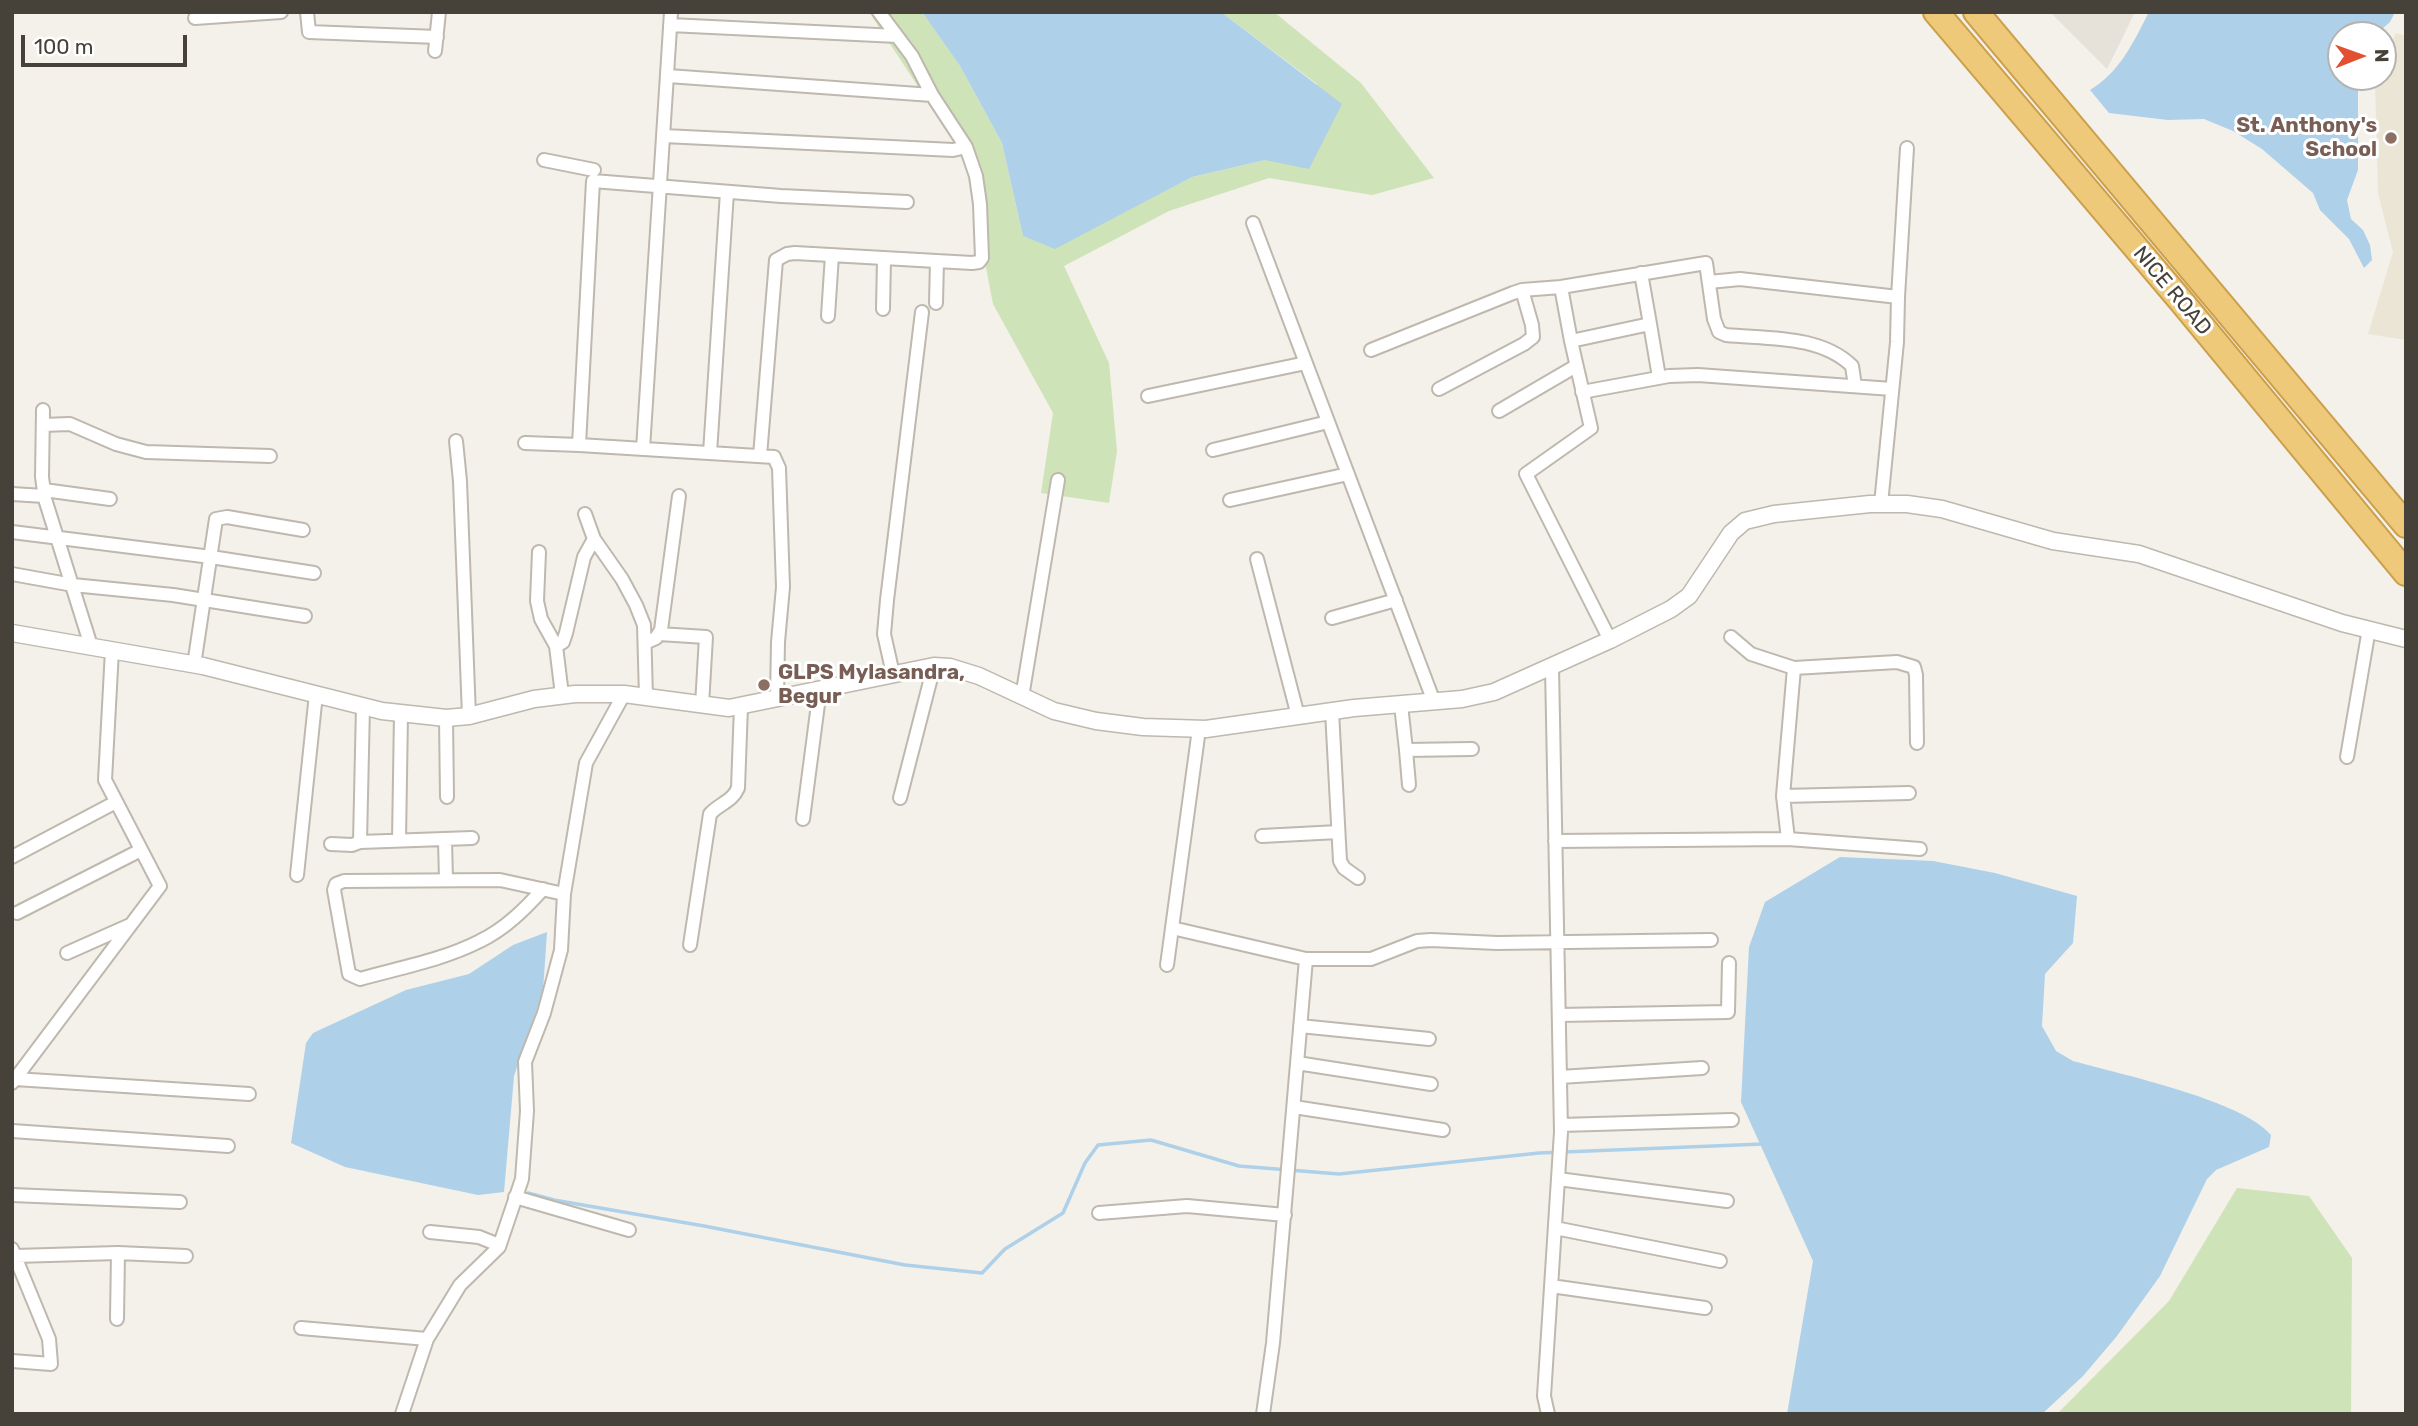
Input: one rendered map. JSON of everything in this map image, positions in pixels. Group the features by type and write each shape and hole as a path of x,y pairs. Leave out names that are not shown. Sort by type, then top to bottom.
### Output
{"highway":[{"name":"NICE ROAD","path":"1936,12 2174,292 2406,573"},
{"name":"NICE ROAD","path":"1976,12 2406,525"}],"street":[{"path":"195,18 281,12"},
{"path":"307,12 309,32 437,37"},
{"path":"435,51 439,12"},
{"path":"760,456 776,261 787,254 972,263 979,262 982,258 976,176 966,147 932,95 912,56 879,12"},
{"path":"643,449 671,18 897,36"},
{"path":"668,76 932,95"},
{"path":"664,136 953,150 966,147"},
{"path":"1881,504 1897,342 1907,148"},
{"path":"544,160 593,170"},
{"path":"579,445 593,181 907,202"},
{"path":"710,453 727,192"},
{"path":"1253,223 1434,702"},
{"path":"828,316 832,255"},
{"path":"883,309 884,258"},
{"path":"936,303 937,261"},
{"path":"1371,350 1522,290 1561,287 1706,263 1714,319 1719,332 1726,335 1817,344 1834,351 1852,366 1855,386"},
{"path":"1641,273 1659,377"},
{"path":"1709,282 1740,279 1898,297"},
{"path":"1561,287 1591,428 1526,474 1610,640"},
{"path":"1439,389 1533,337 1522,290"},
{"path":"893,674 884,634 922,312"},
{"path":"1571,341 1650,324"},
{"path":"1148,396 1306,363"},
{"path":"1499,411 1576,366"},
{"path":"1582,392 1659,377 1698,375 1892,389"},
{"path":"43,410 44,493 55,538 73,585 91,646"},
{"path":"1213,450 1328,422"},
{"path":"43,425 70,424 116,444 146,452 270,456"},
{"path":"456,442 460,481 469,716"},
{"path":"525,443 774,457 779,468 783,587 777,698"},
{"path":"1230,500 1348,474"},
{"path":"1022,697 1058,480"},
{"path":"12,494 44,493 110,499"},
{"path":"645,643 659,634 663,619 679,496"},
{"path":"12,632 194,665 401,714 446,718 469,716 534,699 562,695 624,694 729,708 934,666 950,667 979,676 1054,711 1096,721 1143,727 1199,729 1332,711 1462,699 1494,692 1671,610 1689,596 1731,533 1745,521 1786,512 1845,505 1907,504 1942,509 2053,541 2139,554 2342,623 2406,639"},
{"path":"585,514 594,539 613,564 644,625 646,697"},
{"path":"194,665 216,519 227,517 303,530"},
{"path":"12,532 314,573"},
{"path":"556,646 563,642 584,557 594,539"},
{"path":"539,552 537,601 541,619 556,646 562,695"},
{"path":"1257,559 1298,716"},
{"path":"12,574 73,585 173,595 305,616"},
{"path":"1332,618 1396,600"},
{"path":"2347,757 2369,629"},
{"path":"659,634 706,637 702,705"},
{"path":"1731,636 1751,654 1794,668 1897,662 1914,667 1917,743"},
{"path":"14,1081 160,886 105,780 112,650"},
{"path":"900,798 934,666"},
{"path":"1548,1414 1544,1396 1561,1125 1552,667"},
{"path":"1788,839 1783,796 1794,668"},
{"path":"803,818 820,689"},
{"path":"297,875 316,694"},
{"path":"402,1414 427,1339 460,1285 499,1245 522,1179 527,1111 525,1062 544,1013 561,950 564,894 586,763 624,694"},
{"path":"1401,705 1409,785"},
{"path":"360,842 362,706"},
{"path":"690,945 710,814 716,807 734,797 738,788 741,706"},
{"path":"1332,711 1340,861 1344,868 1358,878"},
{"path":"399,840 401,714"},
{"path":"446,718 447,797"},
{"path":"1167,965 1199,729"},
{"path":"1406,750 1472,749"},
{"path":"1783,796 1909,793"},
{"path":"12,857 116,802"},
{"path":"1262,836 1338,832"},
{"path":"331,844 472,838"},
{"path":"1555,841 1788,839 1920,849"},
{"path":"445,840 446,880"},
{"path":"17,913 141,849"},
{"path":"543,889 508,924 480,942 360,979 349,974 334,898 336,884 354,880 500,880 543,889 564,894"},
{"path":"66,954 131,925"},
{"path":"1172,928 1306,959 1371,959 1418,941 1431,940 1497,943 1712,940"},
{"path":"1263,1414 1273,1343 1306,959"},
{"path":"1559,1015 1728,1012 1729,963"},
{"path":"1300,1026 1429,1039"},
{"path":"1297,1063 1430,1084"},
{"path":"1560,1077 1702,1068"},
{"path":"14,1081 249,1094"},
{"path":"1294,1107 1443,1130"},
{"path":"1561,1125 1732,1120"},
{"path":"12,1131 228,1146"},
{"path":"1558,1179 1727,1201"},
{"path":"12,1195 180,1202"},
{"path":"516,1198 629,1230"},
{"path":"1099,1213 1188,1206 1284,1215"},
{"path":"1555,1228 1720,1261"},
{"path":"430,1232 479,1237 499,1245"},
{"path":"12,1361 51,1364 49,1339 14,1252 186,1256"},
{"path":"117,1319 118,1253"},
{"path":"1551,1286 1705,1308"},
{"path":"301,1328 427,1339"}],"shaded area":[{"path":"2050,12 2135,12 2107,69"},
{"name":"St. Anthony's School","path":"2397,33 2406,36 2406,340 2368,334 2393,252 2378,194 2375,91 2397,91"}],"green space":[{"path":"869,12 922,12 960,66 1002,143 1023,236 1055,248 1192,177 1265,160 1317,84 1221,12 1274,12 1361,83 1434,178 1372,195 1269,178 1169,211 1064,266 1109,363 1117,451 1109,503 1041,493 1053,413 993,304 965,158"},
{"path":"2237,1188 2309,1196 2352,1258 2351,1414 2057,1414 2169,1301"}],"water":[{"path":"922,12 1221,12 1342,104 1309,169 1265,160 1192,177 1055,249 1023,236 1002,143 960,66"},
{"path":"2149,12 2395,12 2390,21 2327,21 2327,91 2358,91 2358,170 2347,200 2351,219 2363,230 2370,245 2372,260 2364,268 2349,239 2320,210 2313,193 2262,149 2233,131 2204,119 2168,120 2109,113 2090,90 2110,75 2131,46"},
{"path":"1840,857 1933,861 1995,873 2077,896 2073,943 2045,974 2042,1026 2056,1051 2073,1061 2208,1100 2256,1122 2271,1135 2269,1147 2216,1170 2207,1179 2160,1276 2117,1336 2083,1376 2042,1414 1787,1414 1813,1261 1741,1102 1749,947 1765,902"},
{"path":"547,932 543,991 514,1076 504,1192 478,1195 345,1167 291,1143 306,1043 313,1033 406,990 469,974 513,945"}],"waterway":[{"path":"528,1193 905,1265 982,1273 1005,1249 1063,1213 1085,1163 1098,1145 1151,1140 1239,1166 1339,1174 1539,1153 1763,1144"}],"place":[{"name":"St. Anthony's School","path":"2391,138"},
{"name":"GLPS Mylasandra, Begur","path":"764,685"}]}
